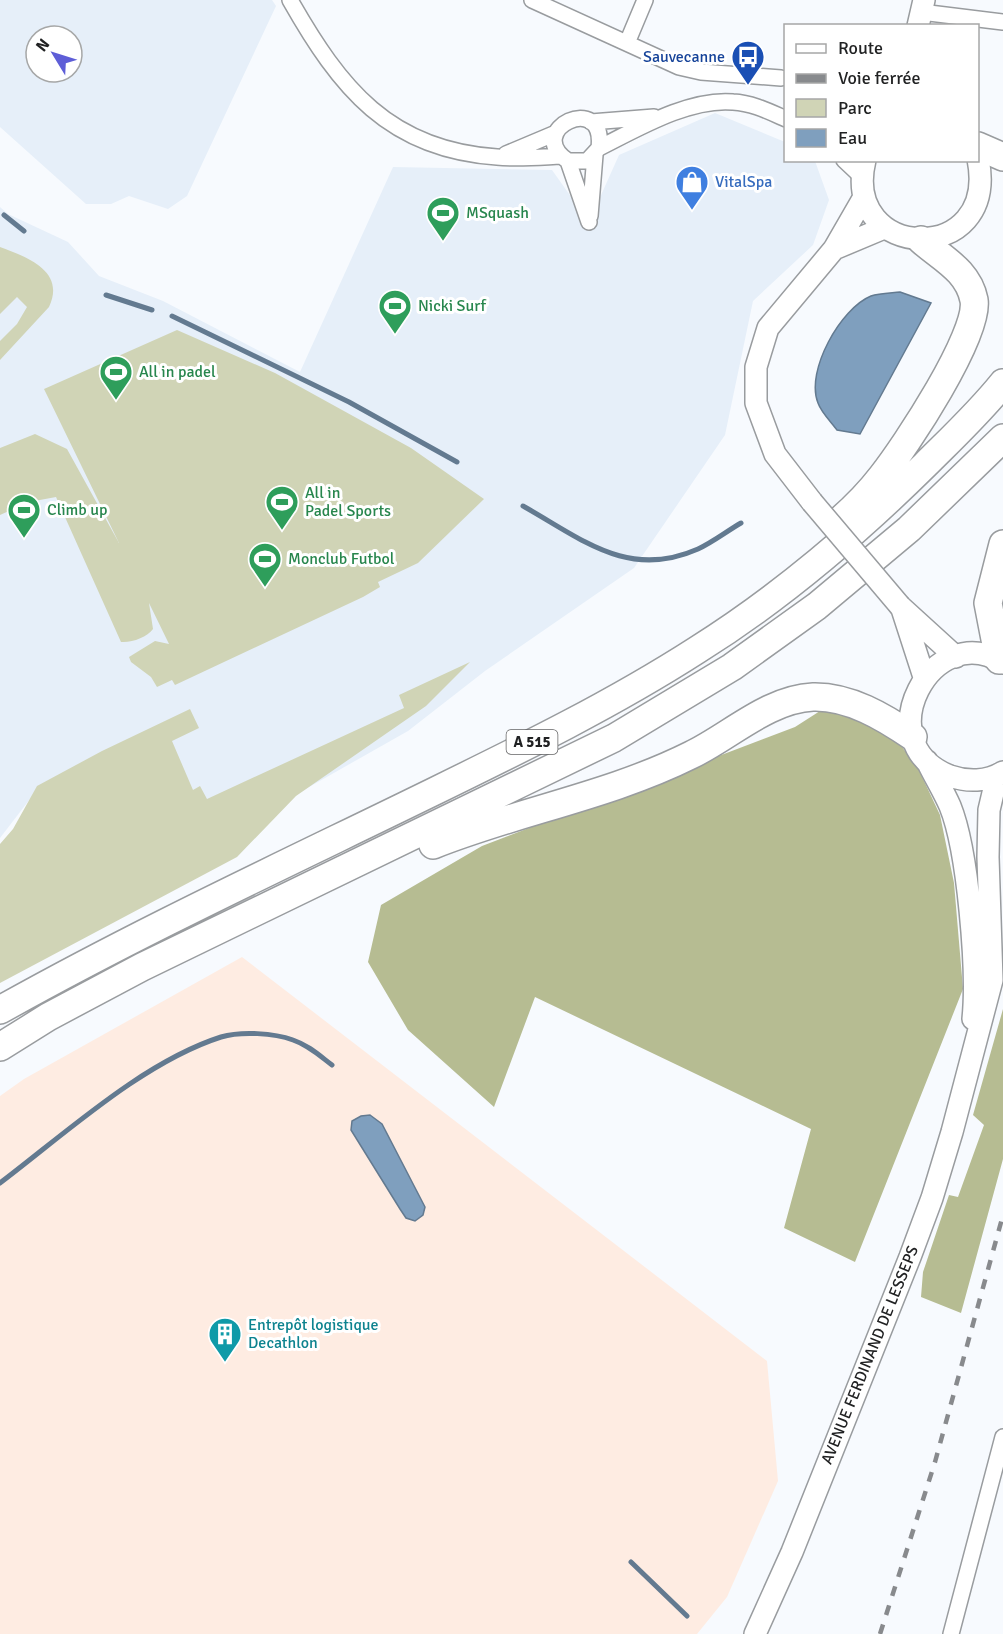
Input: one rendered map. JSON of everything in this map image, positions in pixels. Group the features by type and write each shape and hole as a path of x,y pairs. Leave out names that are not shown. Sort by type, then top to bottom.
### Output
{"highway":[{"path":"979,146 1003,157"},
{"path":"475,771 725,613 796,560 859,503 883,475 949,370 965,340 974,312 974,300 964,276 921,240"},
{"name":"A 515","path":"0,1010 184,912 475,771 603,706 698,650 794,583 889,501 985,405 1003,383"},
{"name":"A 515","path":"0,1047 48,1017 142,967 614,738 732,667 817,606 893,543 1003,438"},
{"path":"1001,661 988,603 1003,544"},
{"path":"142,967 468,831 602,791 691,755 773,708 792,702 812,697 842,702 879,715 913,737"}],"main road":[{"path":"863,168 864,197 872,214 884,228 902,237 921,240 940,237 957,228 971,214 980,187 978,162"},
{"path":"864,197 834,249 768,328 756,367 756,403 775,454 812,502 900,606 956,657"},
{"path":"834,249 884,228"},
{"path":"900,606 924,677"},
{"path":"913,737 910,716 914,695 924,677 938,665 970,654 1001,661"},
{"name":"AVENUE FERDINAND DE LESSEPS","path":"913,737 951,807 962,859 972,938 975,999 967,1070"},
{"path":"927,761 942,772 959,779 978,780 1000,774"},
{"name":"AVENUE FERDINAND DE LESSEPS","path":"755,1634 792,1552 932,1198 983,1020 992,980 989,810 1000,774"}],"street":[{"path":"290,0 334,68 364,104 382,120 415,139 454,151 497,157 565,159 578,163 587,161 597,151 663,117 708,103 733,101 756,106 784,118"},
{"path":"532,0 679,67 701,72 781,78"},
{"path":"627,43 645,0"},
{"path":"921,13 1003,22"},
{"path":"591,122 600,138 589,222 565,159 555,145 556,133 562,124 571,118 582,118 591,122 663,117"},
{"path":"497,157 556,133"},
{"path":"849,162 863,168"},
{"path":"951,1634 1003,1437"}],"shaded area":[{"path":"0,0 272,0 276,6 187,196 168,209 129,196 111,204 86,204 0,127"},
{"path":"715,113 784,142 784,162 815,162 829,200 813,245 753,301 725,435 634,568 485,671 408,731 143,881 30,799 0,838 0,207 8,214 68,242 99,276 163,301 300,372 393,167 552,170 589,222 619,155"},
{"path":"242,957 767,1361 778,1481 727,1597 697,1634 0,1634 0,1096 24,1079"}],"green space":[{"path":"0,247 41,267 52,284 53,294 49,307 0,360 0,341 17,324 27,307 17,297 0,314"},
{"name":"All in Padel Sports","path":"177,330 275,373 411,448 484,499 418,563 378,582 380,587 363,597 175,685 172,680 157,687 151,677 131,662 129,657 155,641 169,644 149,603 153,629 139,639 121,642 56,497 29,502 0,515 0,448 35,434 67,449 119,543 44,389"},
{"path":"470,662 426,706 296,796 237,857 0,983 0,844 13,829 37,786 102,751 190,709 199,728 172,741 193,790 200,786 207,799 404,708 399,695"},
{"path":"820,711 863,717 890,731 918,768 940,815 954,883 963,989 855,1262 784,1228 811,1129 535,997 494,1107 408,1030 368,962 381,905 482,846 795,727"},
{"path":"1003,1009 1003,1159 961,1313 921,1297 923,1272 949,1195 958,1197 984,1125 973,1115"}],"water":[{"path":"900,292 931,303 860,434 837,430 819,406 815,390 821,358 828,342 848,313 860,303 874,295"},
{"path":"370,1115 382,1124 425,1207 423,1215 415,1221 406,1218 351,1130 352,1121 361,1116"}],"waterway":[{"path":"4,215 24,231"},
{"path":"106,295 152,310"},
{"path":"172,316 349,402 457,462"},
{"path":"523,506 606,552 627,558 649,560 673,557 698,549 741,523"},
{"path":"0,1183 78,1121 134,1081 192,1048 221,1037 248,1033 267,1034 293,1040 314,1051 332,1065"},
{"path":"631,1562 687,1616"}],"railway":[{"path":"880,1634 935,1462 1003,1215"}],"place":[{"name":"Sauvecanne","path":"748,86"},
{"name":"VitalSpa","path":"692,211"},
{"name":"MSquash","path":"443,242"},
{"name":"Nicki Surf","path":"395,335"},
{"name":"All in padel","path":"116,401"},
{"name":"All in Padel Sports","path":"282,531"},
{"name":"Climb up","path":"24,539"},
{"name":"Monclub Futbol","path":"265,588"},
{"name":"Entrepôt logistique Decathlon","path":"225,1363"}]}
